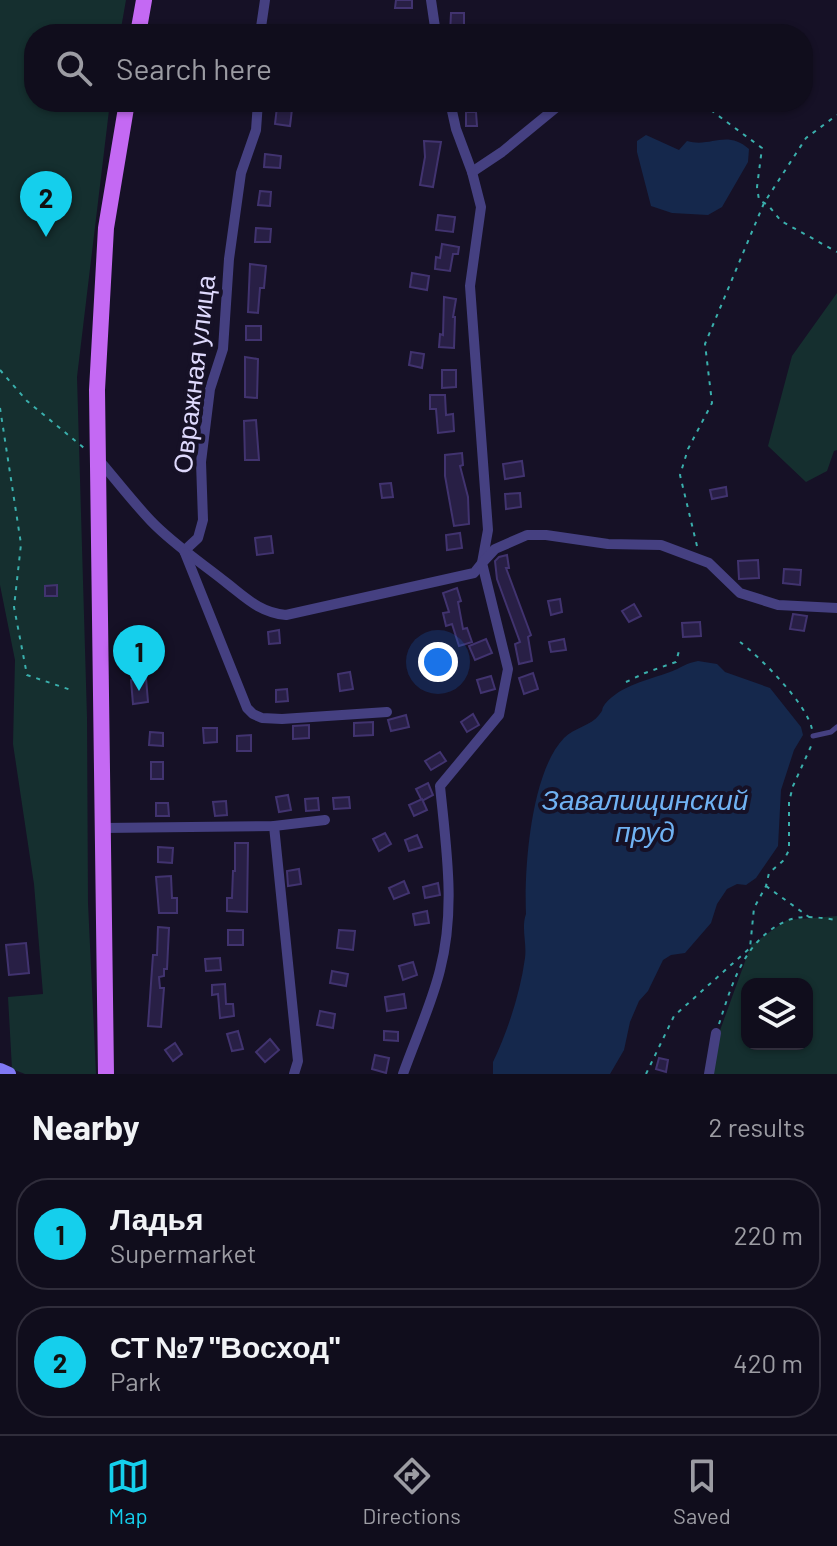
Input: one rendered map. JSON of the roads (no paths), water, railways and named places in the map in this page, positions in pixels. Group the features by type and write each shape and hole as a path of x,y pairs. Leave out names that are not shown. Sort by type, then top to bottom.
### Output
{"main road":[{"path":"140,24 144,0"},
{"path":"106,1074 97,390 106,228 125,112"}],"street":[{"path":"261,24 265,0"},
{"path":"431,0 435,24"},
{"name":"Овражная улица","path":"184,551 198,538 203,520 201,462 210,389 223,349 229,259 241,173 256,130 257,112"},
{"path":"403,1074 440,971 448,926 449,872 440,786 499,715 508,669 482,563 488,530 488,506 470,286 481,207 452,112"},
{"path":"472,172 551,112"},
{"path":"98,458 152,522 184,551 261,609 286,615 474,573 495,549 527,535 608,544 661,545 709,563 740,593 778,605 837,608"},
{"path":"184,551 247,708 253,714 262,718 282,719 387,712"},
{"path":"103,828 274,826 325,820"},
{"path":"274,826 298,1061 294,1074"},
{"path":"709,1074 716,1033"},
{"path":"0,1070 9,1074"}],"lane":[{"path":"813,736 831,732 837,727"}],"water":[{"path":"646,135 679,150 687,141 733,140 749,149 748,162 722,207 708,215 672,213 651,206 637,152 637,141"},
{"name":"Завалищинский пруд","path":"698,661 717,664 725,672 770,688 801,727 803,735 794,750 781,790 778,846 756,878 746,885 737,884 727,889 717,904 711,923 685,953 663,960 648,991 639,1001 630,1022 624,1050 610,1074 493,1074 493,1062 513,1012 523,971 528,847 537,796 553,753 564,738 596,718 611,697 635,684"}],"place":[{"name":"СТ №7 \"Восход\"","path":"46,237"},
{"name":"Ладья","path":"139,691"}]}
